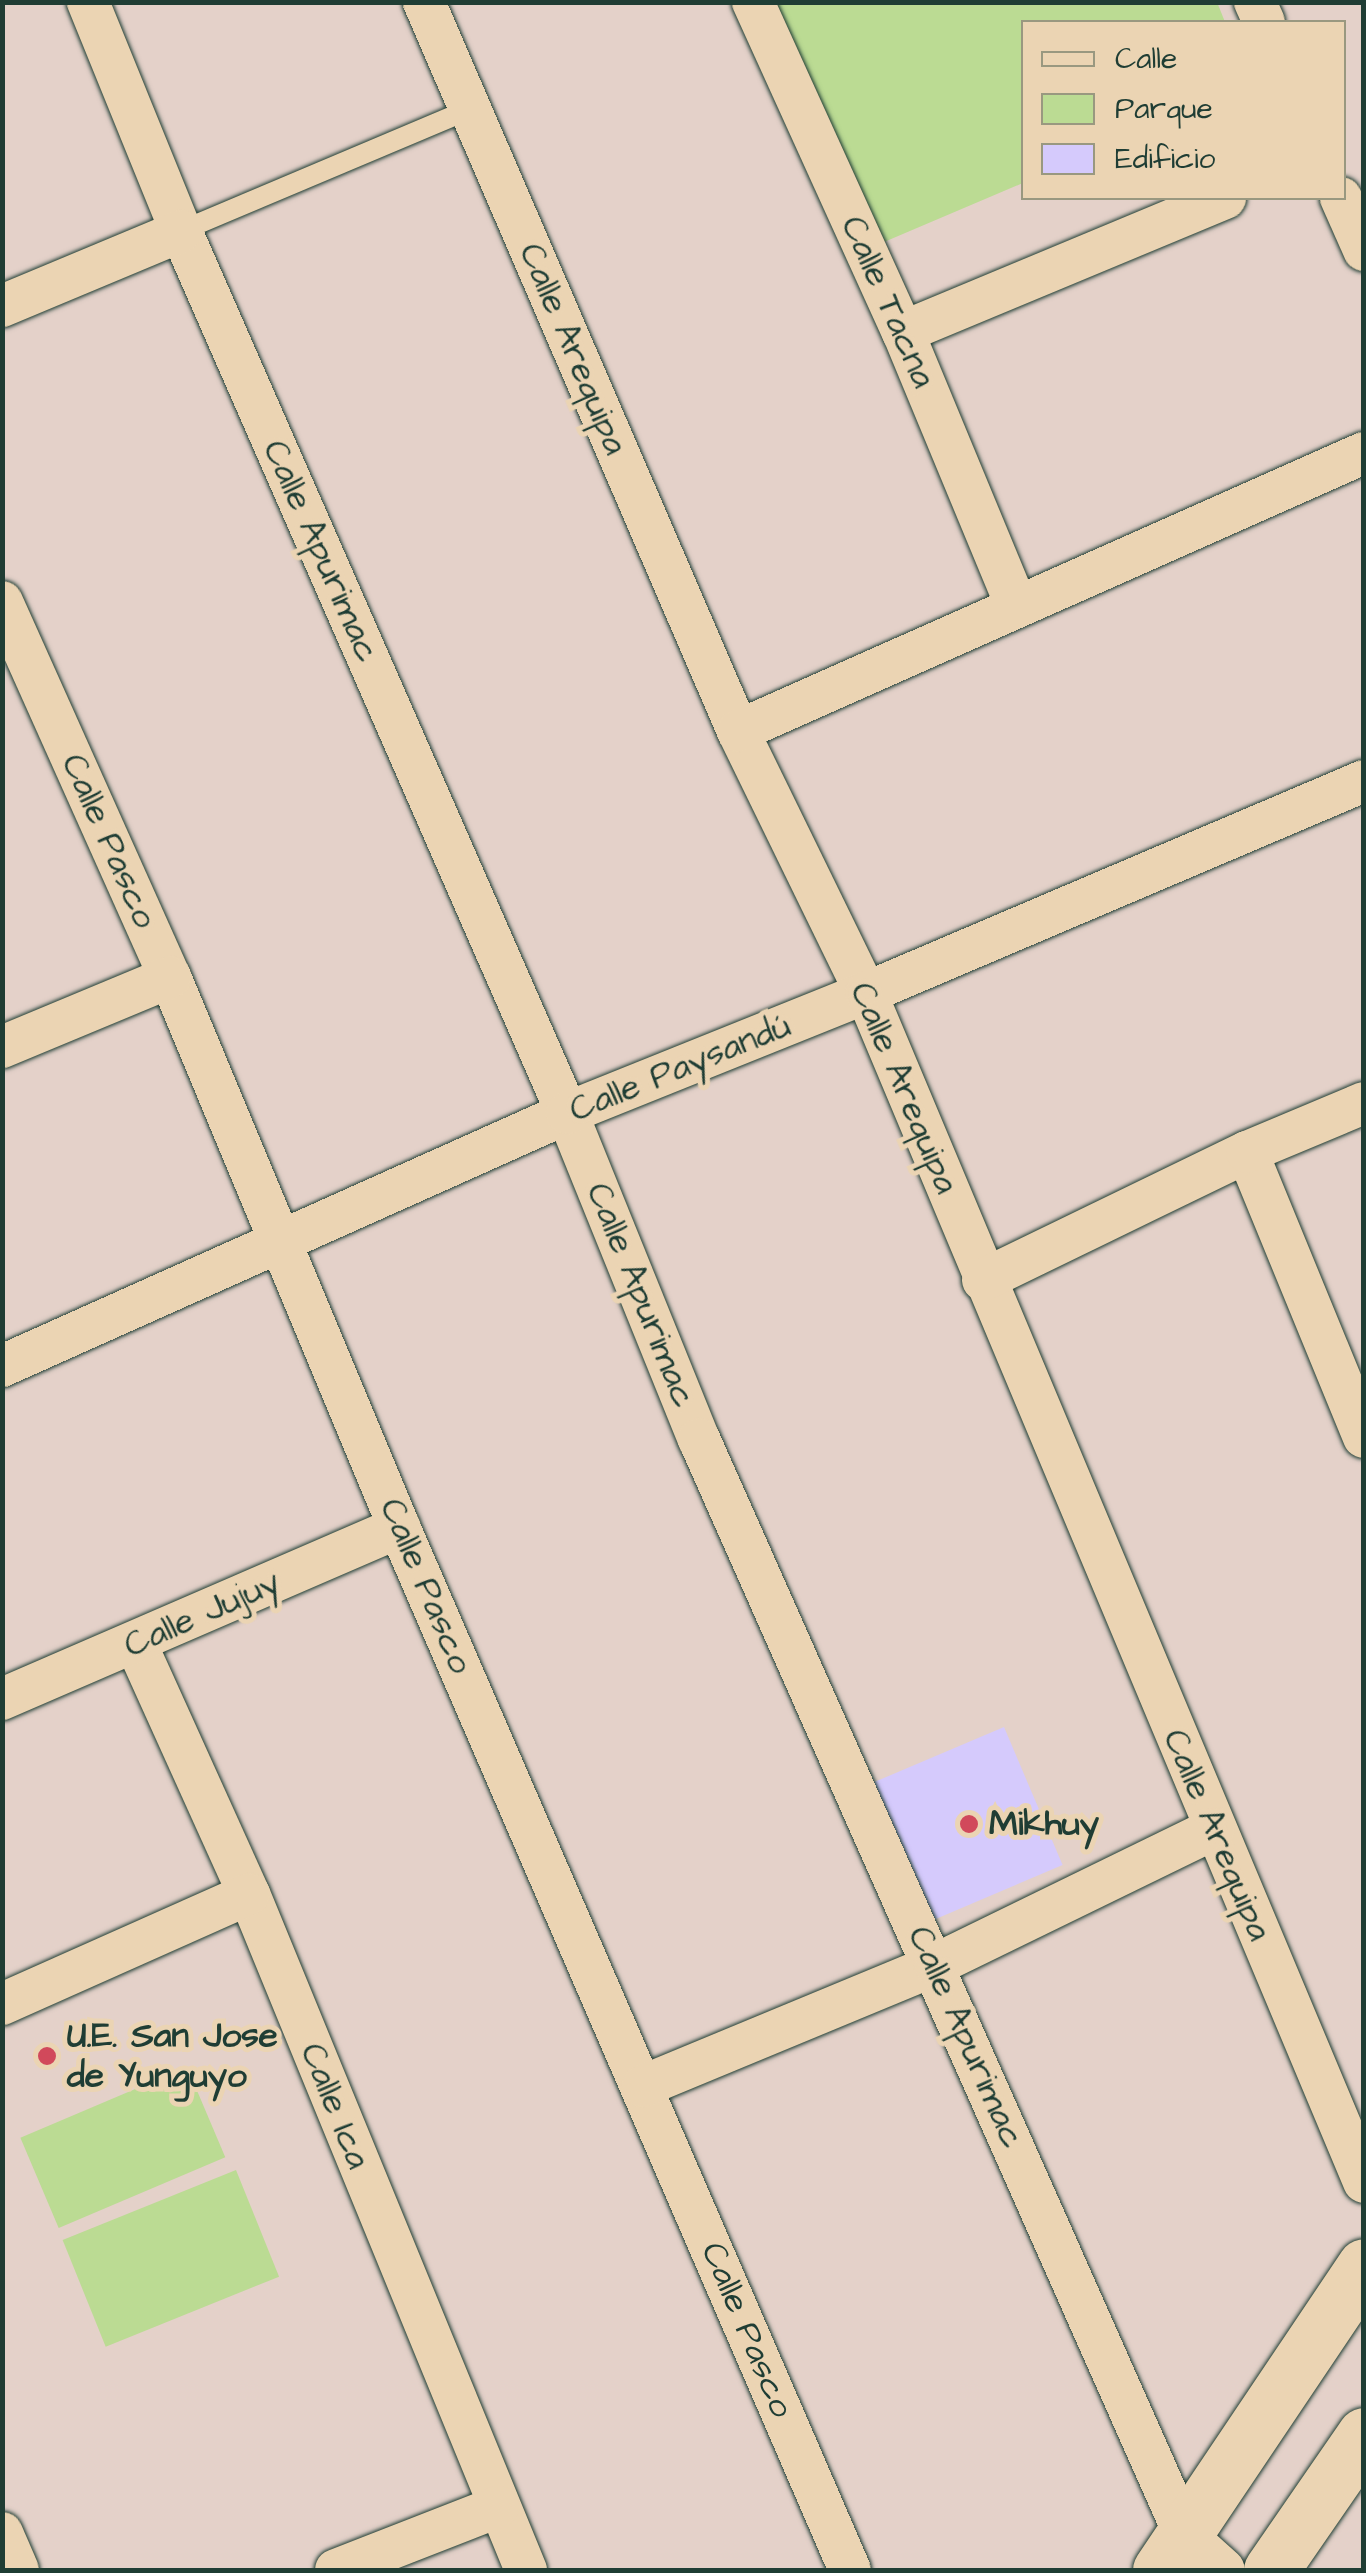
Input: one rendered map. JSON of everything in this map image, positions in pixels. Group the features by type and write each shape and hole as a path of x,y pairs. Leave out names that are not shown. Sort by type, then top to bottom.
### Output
{"main road":[{"path":"1190,2559 1364,2266"},
{"path":"1271,2570 1364,2435"}],"street":[{"name":"Calle Apurimac","path":"88,2 181,231 567,1113 699,1439 935,1966 1190,2559"},
{"name":"Calle Arequipa","path":"424,2 738,731 866,993 1364,2182"},
{"name":"Calle Tacna","path":"753,2 903,332 1016,606"},
{"path":"903,332 1220,200"},
{"path":"1342,200 1364,250"},
{"path":"2,306 181,231"},
{"path":"738,731 1364,453"},
{"name":"Calle Pasco","path":"2,602 170,977 400,1527 850,2570"},
{"name":"Calle Paysandú","path":"2,1366 567,1113 866,993 1364,781"},
{"path":"2,1047 170,977"},
{"path":"983,1280 1248,1152 1364,1102"},
{"path":"1248,1152 1362,1429"},
{"name":"Calle Jujuy","path":"2,1699 400,1527"},
{"name":"Calle Ica","path":"136,1644 249,1894 526,2570"},
{"path":"643,2086 935,1966 1214,1829"},
{"path":"2,2004 249,1894"},
{"path":"336,2570 498,2507"},
{"path":"2,2533 18,2570"}],"lane":[{"path":"181,231 470,110"}],"green space":[{"path":"1217,2 1224,20 1021,20 1021,184 877,245 775,3"},
{"path":"187,2067 225,2157 59,2228 20,2138"},
{"path":"236,2170 279,2277 106,2347 63,2240"}],"building":[{"name":"Mikhuy","path":"1004,1727 1063,1865 933,1920 874,1782"}],"place":[{"name":"Mikhuy","path":"969,1824"},
{"name":"U.E. San Jose de Yunguyo","path":"47,2056"}]}
